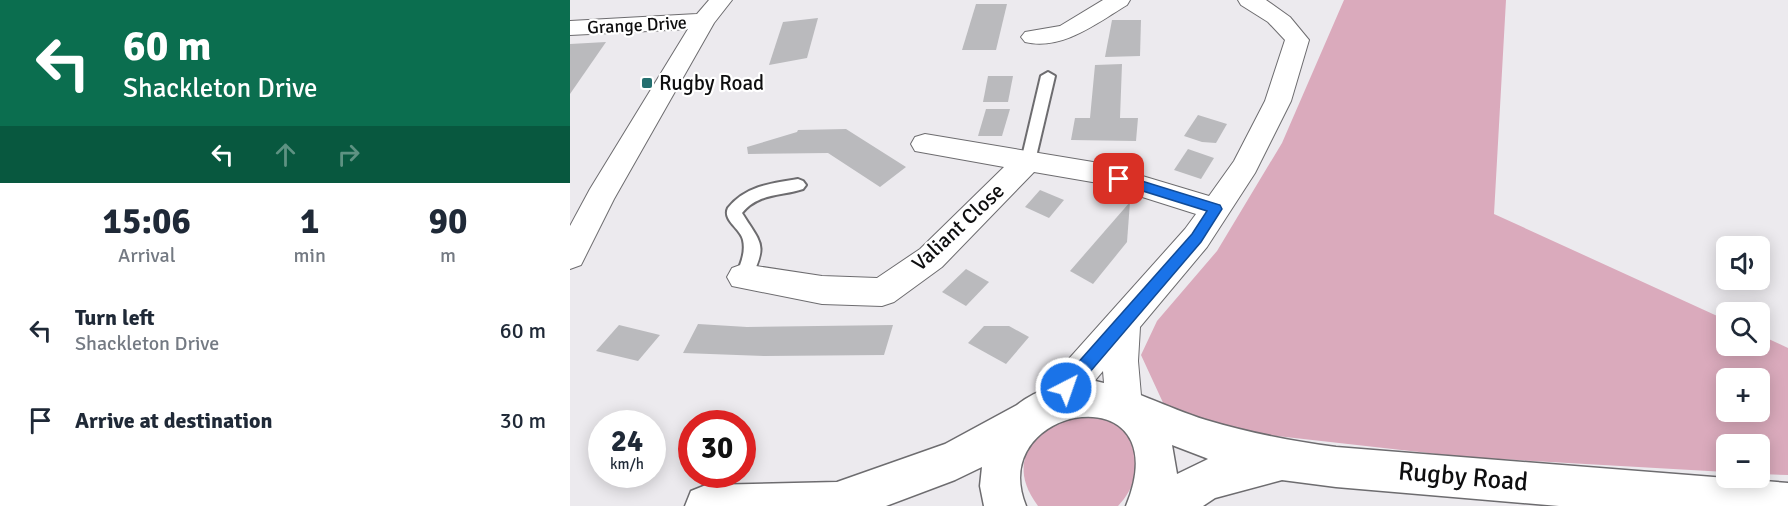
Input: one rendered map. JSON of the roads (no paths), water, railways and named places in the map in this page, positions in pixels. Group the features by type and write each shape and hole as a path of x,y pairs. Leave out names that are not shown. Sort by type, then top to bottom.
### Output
{"main road":[{"name":"Rugby Road","path":"1041,411 1072,398 1090,396 1108,400 1206,439 1283,460 1336,467 1788,504"},
{"path":"1128,409 1147,429 1156,452 1157,477 1147,506"},
{"path":"706,506 850,504 954,460 1041,411"},
{"path":"1005,506 1002,501 1000,471 1010,442 1041,411"},
{"name":"Rugby Road","path":"1165,506 1206,480 1283,460"}],"street":[{"path":"570,256 600,197 704,21 721,0"},
{"path":"1033,37 1066,32 1119,0"},
{"path":"1041,411 1123,323 1196,238 1245,166 1278,101 1297,40 1285,23 1264,7 1249,0"},
{"name":"Grange Drive","path":"570,28 704,21"},
{"path":"924,144 1099,173 1215,209"},
{"name":"Valiant Close","path":"743,277 822,290 882,292 931,258 1028,161"},
{"path":"1123,323 1120,361 1128,409"}],"lane":[{"path":"1028,161 1048,76"},
{"path":"743,277 752,259 750,236 738,222 734,212 738,205 768,189 798,185"}],"place":[{"name":"Rugby Road","path":"647,83"}]}
